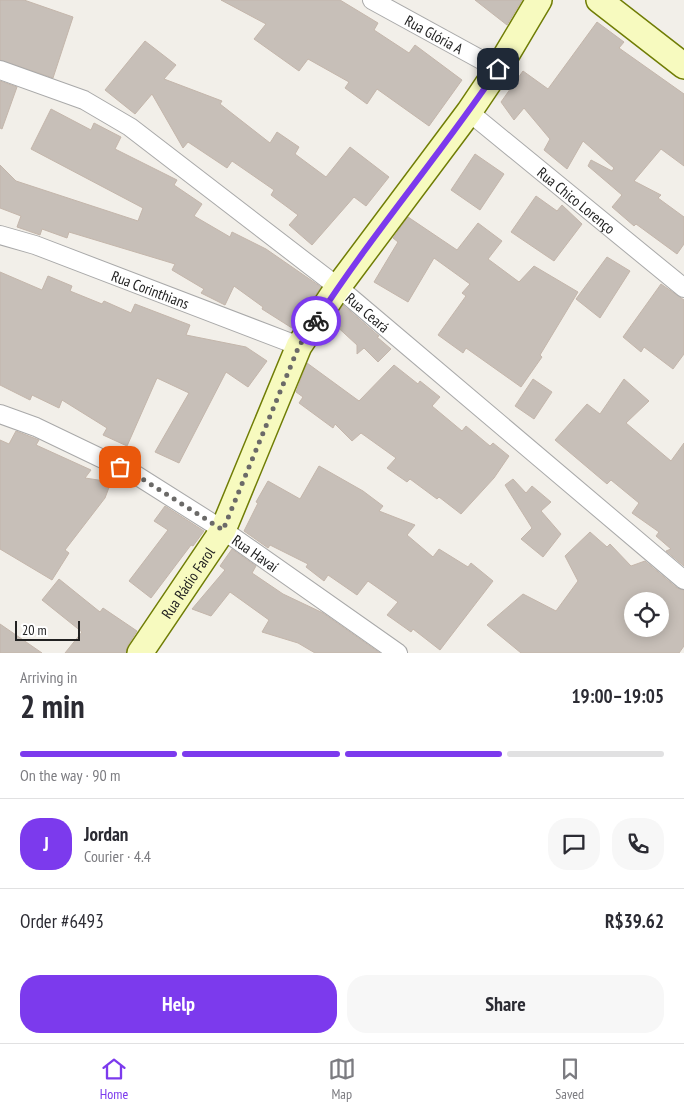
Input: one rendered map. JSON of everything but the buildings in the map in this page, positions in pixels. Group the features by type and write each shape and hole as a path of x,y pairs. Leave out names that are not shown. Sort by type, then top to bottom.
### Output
{"street":[{"name":"Rua Glória A","path":"372,0 498,69"},
{"name":"Rua Rádio Farol","path":"140,653 223,530 299,346 338,287 469,112 498,69 539,0"},
{"path":"599,0 684,66"},
{"name":"Rua Ceará","path":"0,70 84,100 130,127 338,287 684,580"},
{"name":"Rua Chico Lorenço","path":"469,112 684,288"},
{"name":"Rua Corinthians","path":"0,235 35,245 299,346"},
{"name":"Rua Havaí","path":"0,414 36,427 136,475 223,530 398,653"}],"way so far":[{"path":"120,467 136,475 223,530 299,346 316,321"}],"route":[{"path":"316,321 338,287 469,112 498,69"}]}
